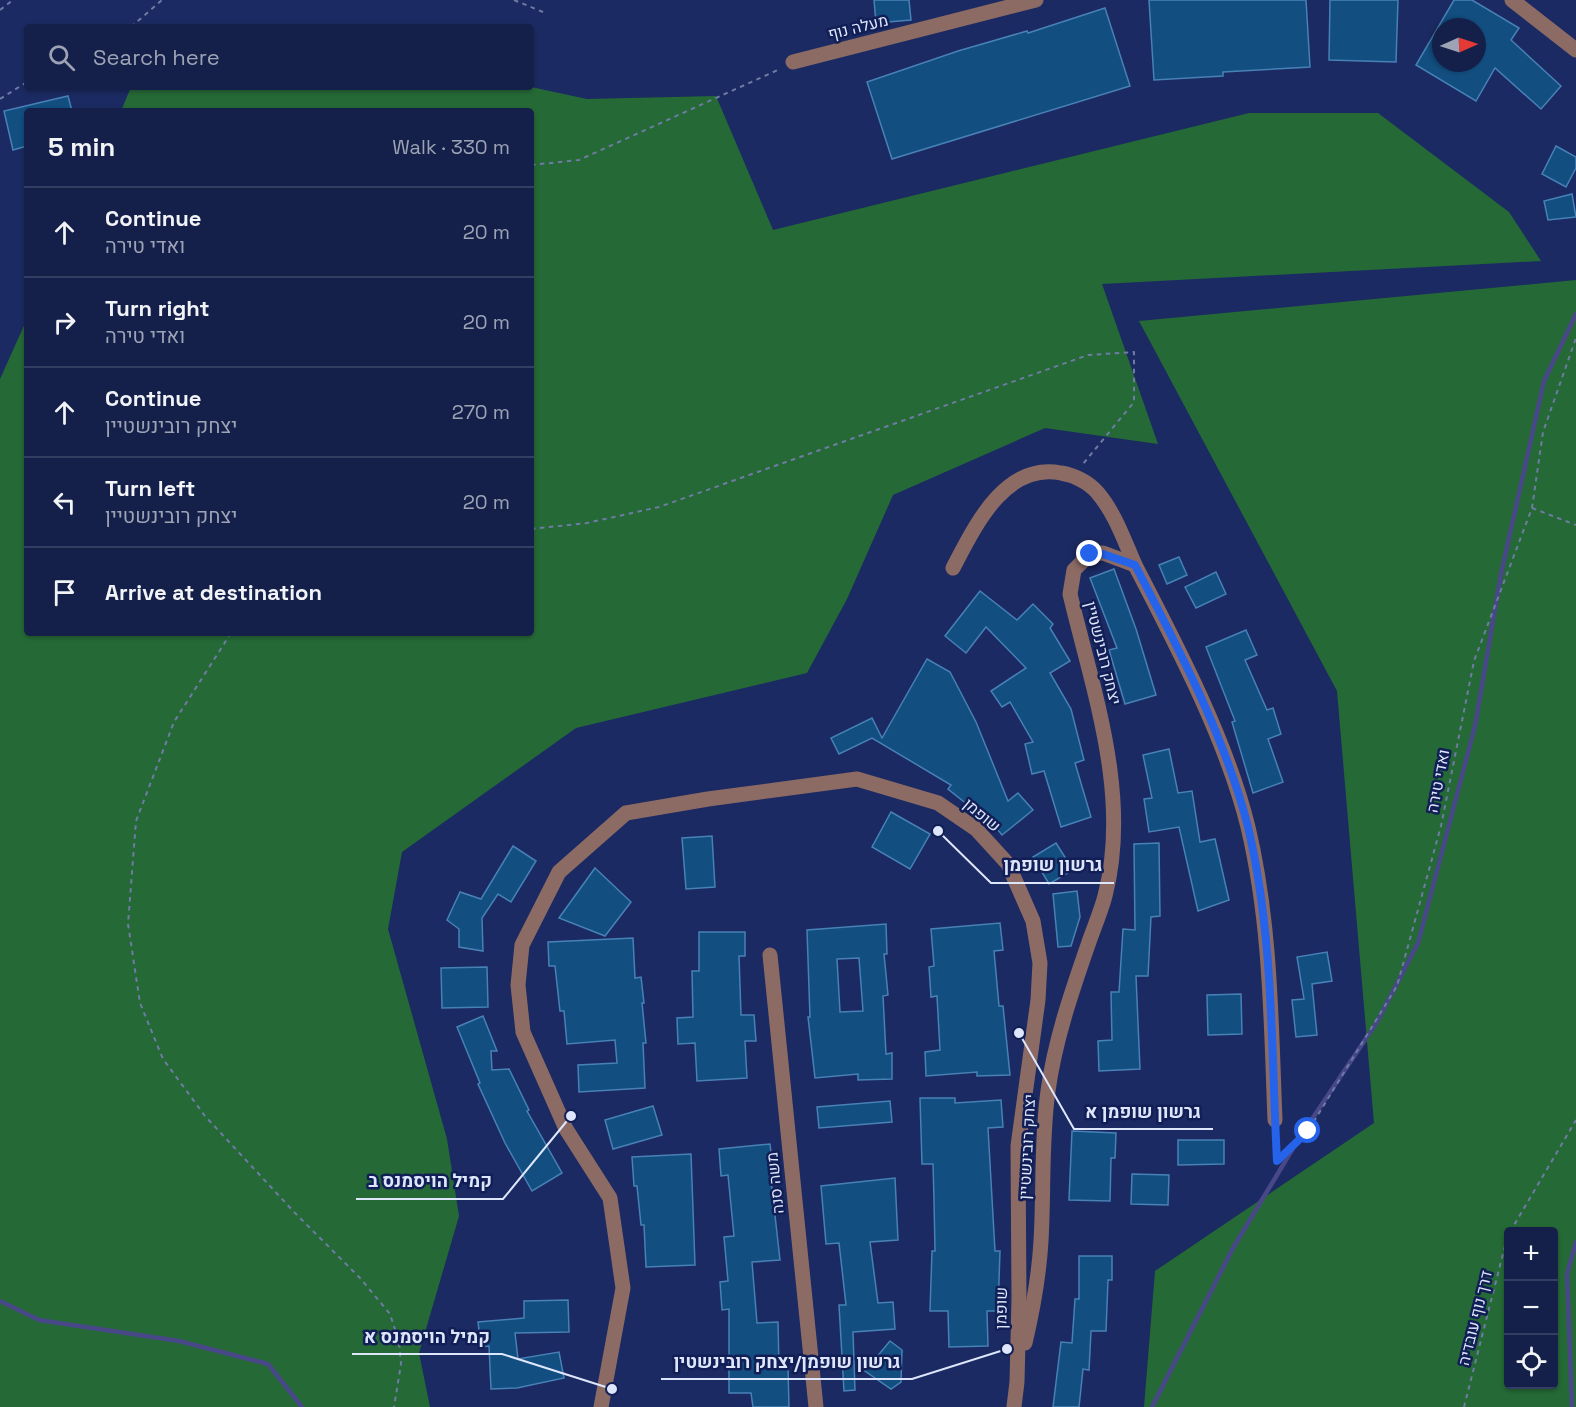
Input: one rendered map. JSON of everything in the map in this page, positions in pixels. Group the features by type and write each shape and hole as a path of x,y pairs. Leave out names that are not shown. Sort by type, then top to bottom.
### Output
{"street":[{"name":"מעלה נוף","path":"793,62 1036,0"},
{"path":"1512,0 1576,50"},
{"path":"953,568 982,515 1010,485 1046,470 1074,475 1096,490 1114,518 1207,714 1247,825 1268,944 1275,1120"},
{"name":"יצחק רובינשטיין","path":"1017,1382 1037,1289 1041,1239 1043,1138 1048,1090 1056,1046 1072,991 1105,898 1114,840 1106,742 1070,594 1074,570 1090,554 1103,554 1135,565"},
{"name":"שופמן","path":"601,1407 623,1288 610,1198 566,1129 523,1032 518,985 522,945 559,873 626,813 857,778 938,803 976,829 1008,864 1033,921 1040,963 1038,1000 1018,1146 1019,1299 1017,1382 1014,1407"},
{"name":"משה סנה","path":"770,955 816,1407"},
{"path":"1019,1299 1037,1289"}],"path":[{"path":"0,10 13,0"},
{"path":"134,24 162,0"},
{"path":"514,0 543,12"},
{"path":"534,165 579,160 793,62"},
{"path":"0,99 24,84"},
{"name":"ואדי טירה","path":"1275,1120 1277,1161 1308,1131 1398,986 1441,826 1474,661 1532,508 1543,432 1576,338"},
{"path":"534,529 587,523 659,507 1088,355 1134,352 1134,402 1082,465"},
{"path":"1532,508 1576,525"},
{"path":"229,636 174,722 136,821 128,924 140,1003 163,1059 205,1116 295,1213 360,1278 390,1314 399,1342 401,1364 394,1407"},
{"name":"דרך נוף עובדיה","path":"1513,1227 1576,1120"},
{"name":"דרך נוף עובדיה","path":"1464,1407 1504,1252"}],"green space":[{"path":"534,88 587,99 716,96 773,230 1249,113 1378,113 1509,212 1541,261 1102,284 1158,444 1045,428 893,495 847,599 807,673 576,728 402,852 388,929 447,1139 459,1216 419,1353 430,1407 0,1407 0,379 24,326 24,636 534,636 534,108 122,108 130,90 534,90"},
{"path":"1576,280 1576,1407 1144,1407 1155,1271 1374,1123 1337,691 1139,321"}],"building":[{"path":"874,0 909,0 911,20 876,23"},
{"path":"1149,0 1306,0 1310,67 1223,72 1223,76 1154,80"},
{"path":"1330,0 1398,0 1396,62 1329,60"},
{"path":"1454,0 1472,0 1519,28 1511,40 1561,86 1541,109 1495,68 1476,101 1416,65 1432,38 1432,72 1486,72 1486,18 1443,18"},
{"path":"1105,8 1130,86 892,159 867,82 958,51 1027,31 1028,33"},
{"path":"68,96 71,108 24,108 24,147 13,150 4,111"},
{"path":"1556,146 1576,157 1576,168 1566,187 1542,174"},
{"path":"1572,194 1576,217 1548,220 1544,201"},
{"path":"1179,557 1187,575 1167,584 1159,565"},
{"path":"1114,569 1136,629 1156,695 1125,704 1109,650 1117,648 1090,578"},
{"path":"1216,572 1226,594 1196,608 1185,587"},
{"path":"980,591 1017,620 1033,604 1053,624 1050,628 1070,661 1050,673 1071,709 1084,760 1075,763 1091,817 1061,827 1044,771 1032,774 1025,744 1033,742 1010,702 1002,707 991,691 1026,668 986,627 966,653 945,636"},
{"path":"1246,630 1257,655 1245,660 1267,710 1273,708 1281,734 1268,739 1283,782 1253,793 1232,722 1235,721 1206,647"},
{"path":"927,659 950,672 976,722 1008,801 1018,793 1033,810 1002,835 981,809 978,813 948,789 951,785 872,738 839,754 831,738 872,718 882,738"},
{"path":"1169,749 1178,793 1192,791 1200,842 1215,839 1229,900 1198,911 1179,827 1149,832 1144,799 1152,798 1143,755"},
{"path":"891,812 930,834 910,869 872,847"},
{"path":"712,836 715,887 686,889 682,838"},
{"path":"1056,843 1073,870 1049,884 1033,857"},
{"path":"1159,843 1160,916 1151,917 1148,976 1136,976 1140,1069 1099,1071 1098,1041 1112,1040 1111,992 1119,992 1123,929 1135,930 1134,844"},
{"path":"513,846 536,861 511,902 498,894 482,918 483,951 459,947 459,929 447,920 460,892 481,899"},
{"path":"595,868 631,902 605,936 559,918"},
{"path":"1077,891 1080,917 1071,946 1058,947 1053,894"},
{"path":"1000,923 1003,950 994,951 999,1006 1003,1006 1010,1075 977,1076 977,1072 926,1076 925,1052 940,1050 937,996 931,997 929,967 934,966 931,929"},
{"path":"886,924 887,954 884,954 888,995 883,996 886,1054 892,1053 892,1079 858,1080 858,1074 815,1078 808,1017 810,1017 807,930","holes":["859,958 863,1011 840,1012 837,959"]},
{"path":"699,932 745,932 745,956 739,956 741,1015 754,1015 756,1041 745,1041 747,1078 697,1081 695,1043 678,1044 677,1018 693,1017 692,971 699,971"},
{"path":"633,938 635,978 641,977 644,1003 642,1003 646,1043 643,1043 645,1088 579,1092 578,1065 617,1063 615,1040 567,1044 564,1011 560,1011 555,966 549,966 548,942"},
{"path":"1327,952 1332,981 1312,984 1317,1035 1296,1037 1292,1000 1304,999 1297,957"},
{"path":"487,967 488,1007 442,1008 441,968"},
{"path":"1241,994 1242,1034 1208,1035 1207,995"},
{"path":"483,1016 497,1051 491,1051 492,1070 509,1069 529,1110 527,1111 562,1173 532,1191 505,1143 478,1084 480,1083 457,1027"},
{"path":"920,1098 955,1098 955,1103 1001,1100 1003,1127 988,1128 995,1251 1000,1251 998,1311 987,1311 988,1346 949,1347 948,1311 930,1311 932,1251 935,1251 933,1164 922,1164"},
{"path":"890,1101 892,1122 819,1128 817,1107"},
{"path":"653,1106 662,1135 613,1149 605,1120"},
{"path":"1072,1131 1116,1133 1115,1158 1111,1158 1110,1201 1069,1200"},
{"path":"1178,1140 1224,1140 1224,1164 1178,1165"},
{"path":"770,1144 773,1171 770,1171 780,1260 752,1262 757,1323 778,1322 779,1367 788,1367 789,1407 753,1407 751,1393 729,1393 729,1309 722,1310 720,1282 728,1281 724,1237 734,1236 728,1175 721,1176 719,1149"},
{"path":"691,1154 695,1265 646,1267 644,1225 641,1225 637,1186 634,1186 632,1157"},
{"path":"1132,1174 1169,1175 1168,1205 1131,1204"},
{"path":"895,1178 898,1240 870,1242 878,1303 893,1302 895,1329 853,1332 855,1390 844,1391 839,1305 846,1305 839,1243 826,1244 821,1186"},
{"path":"1079,1256 1112,1256 1112,1280 1108,1280 1106,1331 1091,1331 1089,1370 1083,1369 1079,1407 1053,1407 1061,1342 1072,1343 1075,1299 1079,1299"},
{"path":"568,1300 569,1332 515,1333 518,1359 559,1352 564,1378 517,1388 491,1389 489,1346 481,1347 478,1322 524,1318 524,1301"},
{"path":"890,1341 902,1350 901,1382 891,1389 865,1371"}],"waterway":[{"path":"1152,1407 1233,1248 1298,1140 1377,1022 1418,943 1475,726 1501,574 1544,381 1576,314"},
{"path":"1572,1407 1567,1274 1576,1242"},
{"path":"0,1301 39,1320 179,1341 268,1364 302,1407"}],"place":[{"name":"גרשון שופמן","path":"938,831"},
{"name":"גרשון שופמן א","path":"1019,1033"},
{"name":"קמיל הויסמנס ב","path":"571,1116"},
{"name":"גרשון שופמן/יצחק רובינשטין","path":"1007,1349"},
{"name":"קמיל הויסמנס א","path":"612,1389"}],"route":[{"path":"1090,554 1103,554 1135,565 1163,618 1207,714 1234,784 1247,825 1260,885 1268,944 1277,1161 1308,1131"}]}
